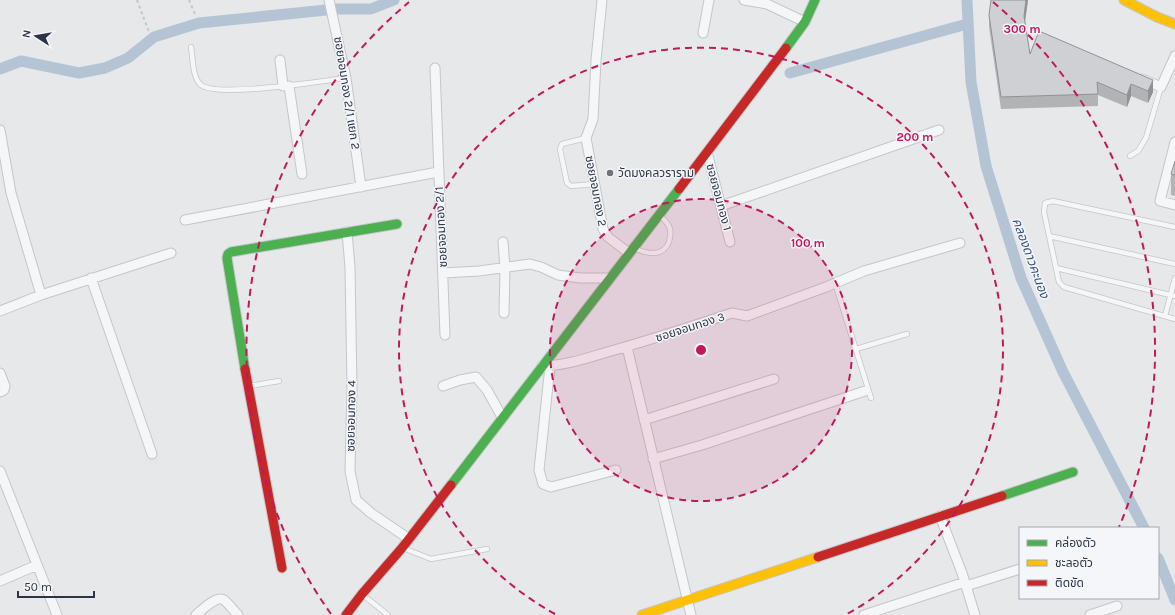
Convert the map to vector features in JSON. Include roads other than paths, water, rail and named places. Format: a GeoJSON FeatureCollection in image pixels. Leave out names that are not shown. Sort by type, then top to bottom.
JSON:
{"type":"FeatureCollection","features":[{"type":"Feature","properties":{"kind":"street","name":"ซอยจอมทอง 2/1 แยก 2"},"geometry":{"type":"LineString","coordinates":[[329,0],[346,78],[361,187]]}},
{"type":"Feature","properties":{"kind":"street"},"geometry":{"type":"LineString","coordinates":[[586,138],[593,119],[596,60],[602,0]]}},
{"type":"Feature","properties":{"kind":"street"},"geometry":{"type":"LineString","coordinates":[[703,33],[709,0]]}},
{"type":"Feature","properties":{"kind":"street"},"geometry":{"type":"LineString","coordinates":[[744,0],[767,4],[805,22]]}},
{"type":"Feature","properties":{"kind":"street"},"geometry":{"type":"LineString","coordinates":[[346,615],[402,548],[502,417],[546,366],[610,278],[774,66],[805,22],[814,0]]}},
{"type":"Feature","properties":{"kind":"street"},"geometry":{"type":"LineString","coordinates":[[1124,0],[1157,17],[1175,24]]}},
{"type":"Feature","properties":{"kind":"street"},"geometry":{"type":"LineString","coordinates":[[1133,75],[1161,87],[1175,56]]}},
{"type":"Feature","properties":{"kind":"street"},"geometry":{"type":"LineString","coordinates":[[280,60],[302,174]]}},
{"type":"Feature","properties":{"kind":"street"},"geometry":{"type":"LineString","coordinates":[[435,68],[438,172]]}},
{"type":"Feature","properties":{"kind":"street"},"geometry":{"type":"LineString","coordinates":[[0,130],[11,192],[41,295]]}},
{"type":"Feature","properties":{"kind":"street"},"geometry":{"type":"LineString","coordinates":[[721,206],[939,130]]}},
{"type":"Feature","properties":{"kind":"street","name":"ซอยจอมทอง 2"},"geometry":{"type":"LineString","coordinates":[[586,138],[603,229],[608,237],[631,251]]}},
{"type":"Feature","properties":{"kind":"street"},"geometry":{"type":"LineString","coordinates":[[1175,142],[1160,201],[1175,205]]}},
{"type":"Feature","properties":{"kind":"street","name":"ซอยจอมทอง 1"},"geometry":{"type":"LineString","coordinates":[[707,152],[730,242]]}},
{"type":"Feature","properties":{"kind":"street","name":"ซอยจอมทอง 2/1"},"geometry":{"type":"LineString","coordinates":[[186,220],[438,172],[443,273],[505,268],[530,264],[541,267],[558,275],[580,278],[610,278]]}},
{"type":"Feature","properties":{"kind":"street"},"geometry":{"type":"LineString","coordinates":[[282,568],[248,386],[227,258],[228,254],[231,252],[397,224]]}},
{"type":"Feature","properties":{"kind":"street","name":"ซอยจอมทอง 4"},"geometry":{"type":"LineString","coordinates":[[347,232],[350,267],[352,389],[350,471],[356,500],[371,513],[409,539]]}},
{"type":"Feature","properties":{"kind":"street"},"geometry":{"type":"LineString","coordinates":[[503,242],[505,268],[504,313]]}},
{"type":"Feature","properties":{"kind":"street","name":"ซอยจอมทอง 3"},"geometry":{"type":"LineString","coordinates":[[546,366],[574,361],[627,347],[732,313],[747,316],[835,284],[864,271],[960,243]]}},
{"type":"Feature","properties":{"kind":"street"},"geometry":{"type":"LineString","coordinates":[[0,310],[171,252]]}},
{"type":"Feature","properties":{"kind":"street"},"geometry":{"type":"LineString","coordinates":[[443,273],[445,335]]}},
{"type":"Feature","properties":{"kind":"street"},"geometry":{"type":"LineString","coordinates":[[91,278],[152,454]]}},
{"type":"Feature","properties":{"kind":"street"},"geometry":{"type":"LineString","coordinates":[[627,347],[691,615]]}},
{"type":"Feature","properties":{"kind":"street"},"geometry":{"type":"LineString","coordinates":[[546,366],[539,470],[544,484],[551,487],[616,470]]}},
{"type":"Feature","properties":{"kind":"street"},"geometry":{"type":"LineString","coordinates":[[0,373],[6,386],[4,390],[0,392]]}},
{"type":"Feature","properties":{"kind":"street"},"geometry":{"type":"LineString","coordinates":[[443,386],[460,380],[476,377],[487,390],[502,417]]}},
{"type":"Feature","properties":{"kind":"street"},"geometry":{"type":"LineString","coordinates":[[644,420],[774,379]]}},
{"type":"Feature","properties":{"kind":"street"},"geometry":{"type":"LineString","coordinates":[[653,459],[702,445],[865,391]]}},
{"type":"Feature","properties":{"kind":"street"},"geometry":{"type":"LineString","coordinates":[[0,471],[57,615]]}},
{"type":"Feature","properties":{"kind":"street"},"geometry":{"type":"LineString","coordinates":[[642,615],[1073,472]]}},
{"type":"Feature","properties":{"kind":"street"},"geometry":{"type":"LineString","coordinates":[[940,516],[966,584],[975,615]]}},
{"type":"Feature","properties":{"kind":"street"},"geometry":{"type":"LineString","coordinates":[[0,581],[37,565]]}},
{"type":"Feature","properties":{"kind":"street"},"geometry":{"type":"LineString","coordinates":[[864,615],[1019,569]]}},
{"type":"Feature","properties":{"kind":"street"},"geometry":{"type":"LineString","coordinates":[[196,615],[216,600],[221,599],[224,600],[238,615]]}},
{"type":"Feature","properties":{"kind":"street"},"geometry":{"type":"LineString","coordinates":[[1090,615],[1117,606]]}},
{"type":"Feature","properties":{"kind":"lane"},"geometry":{"type":"LineString","coordinates":[[191,47],[196,76],[201,85],[218,90],[286,86],[346,78]]}},
{"type":"Feature","properties":{"kind":"lane"},"geometry":{"type":"LineString","coordinates":[[1130,156],[1138,150],[1146,138],[1161,87]]}},
{"type":"Feature","properties":{"kind":"lane"},"geometry":{"type":"LineString","coordinates":[[586,138],[562,144],[560,149],[567,183],[571,186],[594,184]]}},
{"type":"Feature","properties":{"kind":"lane"},"geometry":{"type":"LineString","coordinates":[[1175,227],[1053,201],[1045,203],[1044,212],[1059,282],[1064,288],[1175,319]]}},
{"type":"Feature","properties":{"kind":"lane"},"geometry":{"type":"LineString","coordinates":[[631,251],[655,254],[661,252],[666,247],[670,240],[670,228],[660,214]]}},
{"type":"Feature","properties":{"kind":"lane"},"geometry":{"type":"LineString","coordinates":[[1050,236],[1175,264]]}},
{"type":"Feature","properties":{"kind":"lane"},"geometry":{"type":"LineString","coordinates":[[1056,268],[1173,295]]}},
{"type":"Feature","properties":{"kind":"lane"},"geometry":{"type":"LineString","coordinates":[[1165,316],[1173,295],[1175,278]]}},
{"type":"Feature","properties":{"kind":"lane"},"geometry":{"type":"LineString","coordinates":[[835,284],[871,398]]}},
{"type":"Feature","properties":{"kind":"lane"},"geometry":{"type":"LineString","coordinates":[[856,349],[907,334]]}},
{"type":"Feature","properties":{"kind":"lane"},"geometry":{"type":"LineString","coordinates":[[248,386],[278,381]]}},
{"type":"Feature","properties":{"kind":"lane"},"geometry":{"type":"LineString","coordinates":[[402,548],[431,559],[487,549]]}},
{"type":"Feature","properties":{"kind":"lane"},"geometry":{"type":"LineString","coordinates":[[362,594],[388,615]]}},
{"type":"Feature","properties":{"kind":"waterway"},"geometry":{"type":"LineString","coordinates":[[0,69],[21,61],[79,73],[105,68],[128,58],[154,37],[199,23],[336,9],[371,9],[394,0]]}},
{"type":"Feature","properties":{"kind":"waterway","name":"คลองดาวคะนอง"},"geometry":{"type":"LineString","coordinates":[[967,0],[971,82],[986,166],[1021,278],[1063,372],[1143,527]]}},
{"type":"Feature","properties":{"kind":"waterway"},"geometry":{"type":"LineString","coordinates":[[790,73],[967,24]]}},
{"type":"Feature","properties":{"kind":"waterway","name":"คลองดาวคะนอง"},"geometry":{"type":"LineString","coordinates":[[1159,560],[1175,600]]}},
{"type":"Feature","properties":{"kind":"place","name":"วัดมงคลวราราม"},"geometry":{"type":"Point","coordinates":[610,173]}}]}
